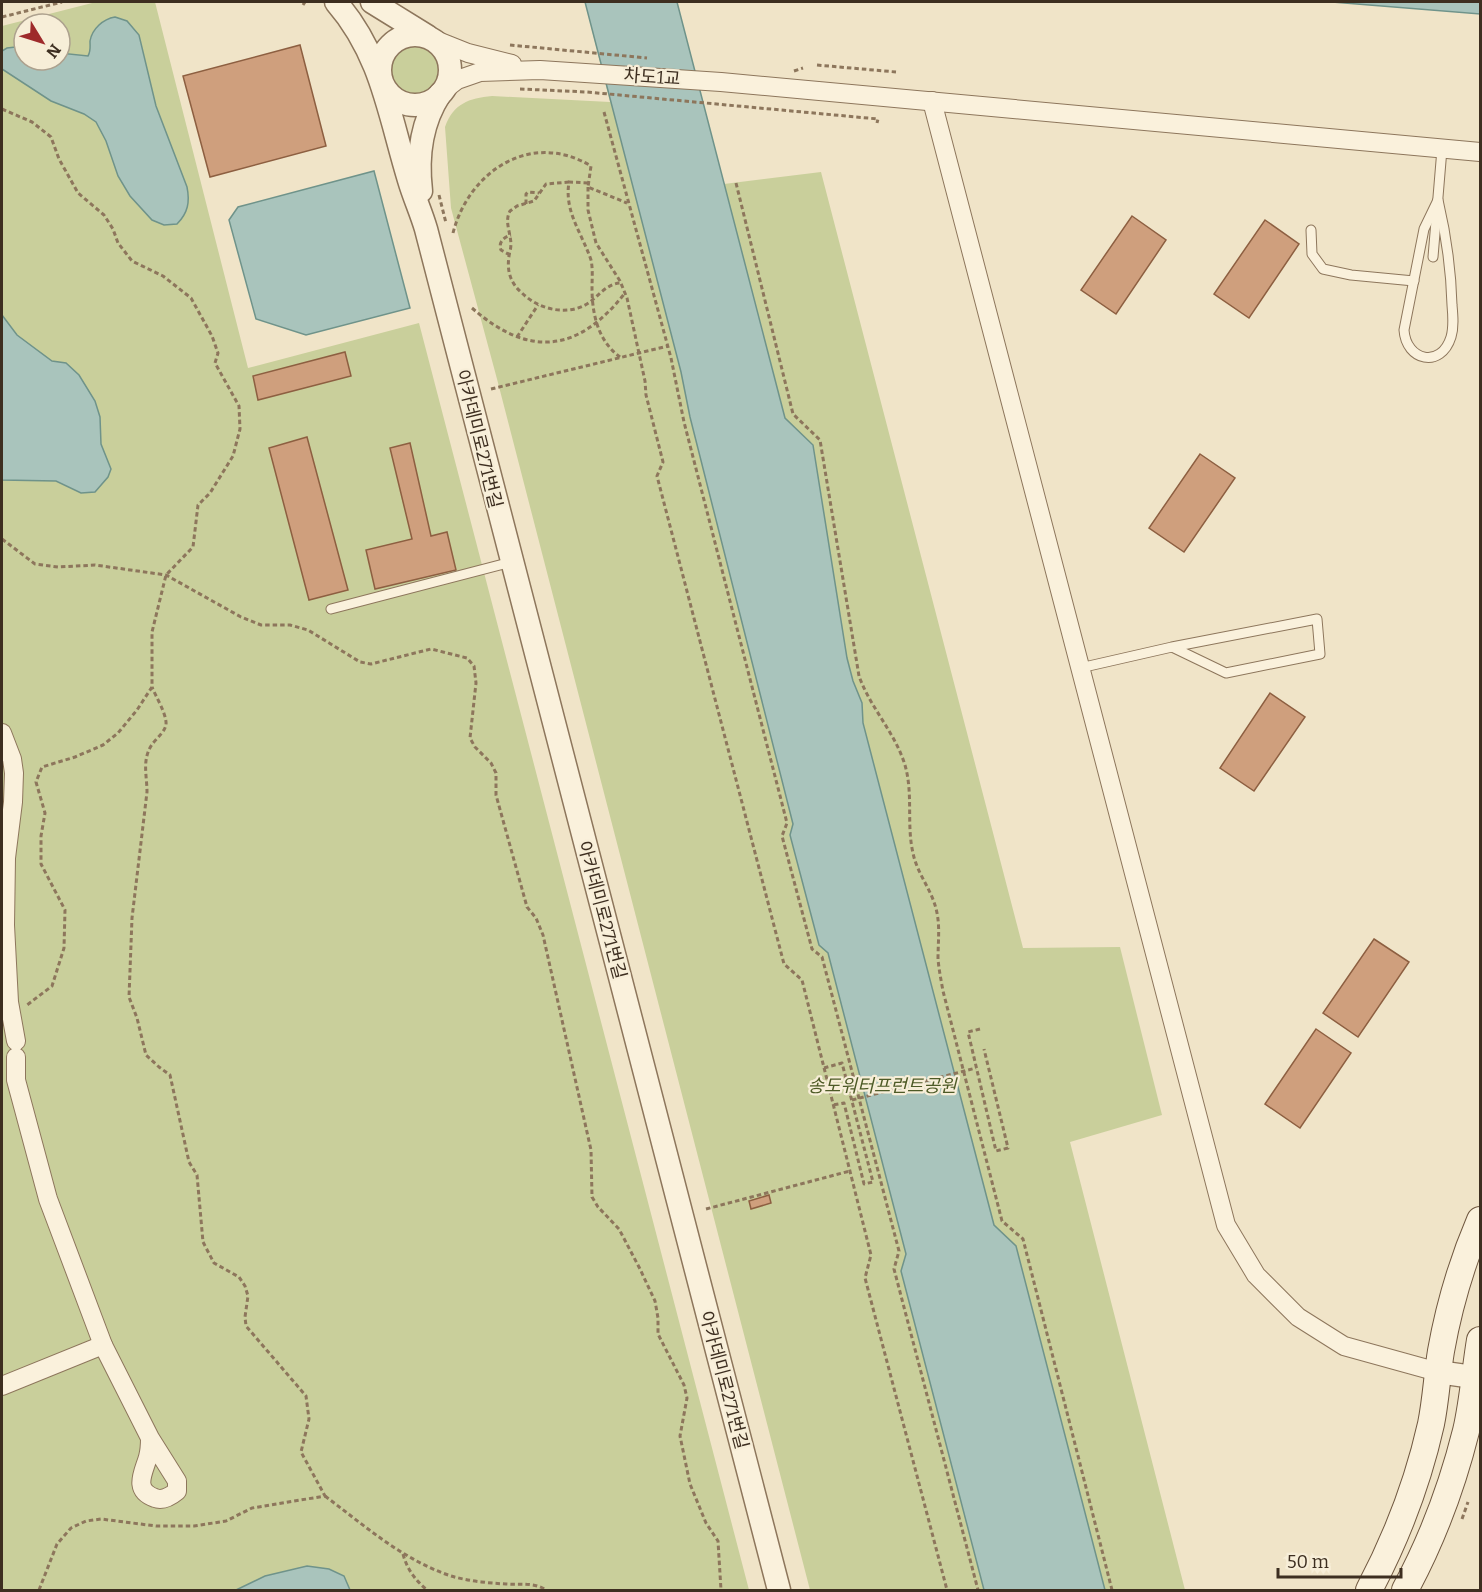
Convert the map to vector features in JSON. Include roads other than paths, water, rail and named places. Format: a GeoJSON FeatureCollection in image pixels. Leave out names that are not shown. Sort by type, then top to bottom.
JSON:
{"type":"FeatureCollection","features":[{"type":"Feature","properties":{"kind":"main road"},"geometry":{"type":"LineString","coordinates":[[1370,1590],[1412,1494],[1431,1421],[1447,1320],[1458,1279],[1480,1220]]}},
{"type":"Feature","properties":{"kind":"main road"},"geometry":{"type":"LineString","coordinates":[[1405,1590],[1428,1545],[1449,1488],[1466,1430],[1477,1378],[1480,1340]]}},
{"type":"Feature","properties":{"kind":"street"},"geometry":{"type":"LineString","coordinates":[[336,2],[356,27],[368,47],[383,85],[393,97],[407,104],[422,104],[457,80],[480,72],[540,70]]}},
{"type":"Feature","properties":{"kind":"street"},"geometry":{"type":"LineString","coordinates":[[372,2],[434,39],[444,49],[450,63],[449,78],[429,111],[423,131],[420,184],[426,229]]}},
{"type":"Feature","properties":{"kind":"street"},"geometry":{"type":"LineString","coordinates":[[426,229],[410,182],[383,85],[380,69],[387,48],[405,36],[420,34],[468,53],[540,70]]}},
{"type":"Feature","properties":{"kind":"street","name":"차도1교"},"geometry":{"type":"LineString","coordinates":[[540,70],[721,82],[1480,152]]}},
{"type":"Feature","properties":{"kind":"street"},"geometry":{"type":"LineString","coordinates":[[932,101],[1226,1225],[1257,1275],[1298,1317],[1344,1346],[1438,1372],[1477,1378]]}},
{"type":"Feature","properties":{"kind":"street","name":"아카데미로271번길"},"geometry":{"type":"LineString","coordinates":[[426,229],[779,1590]]}},
{"type":"Feature","properties":{"kind":"street"},"geometry":{"type":"LineString","coordinates":[[2,733],[12,759],[14,773],[14,795],[6,858],[4,925],[9,1002],[16,1049],[6,1074],[48,1199],[103,1345],[150,1437]]}},
{"type":"Feature","properties":{"kind":"street"},"geometry":{"type":"LineString","coordinates":[[2,1027],[12,1034],[16,1049]]}},
{"type":"Feature","properties":{"kind":"street"},"geometry":{"type":"LineString","coordinates":[[2,1386],[103,1345]]}},
{"type":"Feature","properties":{"kind":"lane"},"geometry":{"type":"LineString","coordinates":[[1433,257],[1442,149]]}},
{"type":"Feature","properties":{"kind":"lane"},"geometry":{"type":"LineString","coordinates":[[1438,200],[1447,246],[1453,328],[1445,348],[1439,355],[1431,358],[1415,353],[1405,340],[1404,330],[1424,229],[1438,200]]}},
{"type":"Feature","properties":{"kind":"lane"},"geometry":{"type":"LineString","coordinates":[[1311,230],[1312,254],[1323,269],[1352,275],[1414,281]]}},
{"type":"Feature","properties":{"kind":"lane"},"geometry":{"type":"LineString","coordinates":[[331,609],[511,562]]}},
{"type":"Feature","properties":{"kind":"lane"},"geometry":{"type":"LineString","coordinates":[[1080,668],[1172,647],[1317,619],[1320,654],[1226,673],[1172,647]]}},
{"type":"Feature","properties":{"kind":"water"},"geometry":{"type":"Polygon","coordinates":[[[585,2],[677,2],[785,418],[813,445],[847,658],[862,703],[863,723],[994,1225],[1016,1246],[1105,1590],[984,1590],[901,1271],[906,1254],[828,953],[819,945],[790,835],[793,824],[690,417],[681,372],[585,2]]]}},
{"type":"Feature","properties":{"kind":"water"},"geometry":{"type":"Polygon","coordinates":[[[1332,2],[1480,2],[1480,14],[1332,2]]]}},
{"type":"Feature","properties":{"kind":"water"},"geometry":{"type":"Polygon","coordinates":[[[115,17],[127,21],[139,35],[156,106],[187,187],[187,207],[184,216],[177,224],[164,225],[152,220],[130,196],[118,176],[106,141],[96,122],[84,114],[51,101],[2,69],[2,51],[12,47],[12,72],[72,72],[72,54],[88,56],[91,37],[99,25],[115,17]]]}},
{"type":"Feature","properties":{"kind":"water"},"geometry":{"type":"Polygon","coordinates":[[[374,171],[410,308],[306,335],[256,319],[229,220],[238,207],[374,171]]]}},
{"type":"Feature","properties":{"kind":"water"},"geometry":{"type":"Polygon","coordinates":[[[2,315],[17,335],[52,361],[66,363],[79,375],[95,401],[100,417],[101,444],[111,469],[108,477],[95,492],[81,493],[56,481],[2,480],[2,315]]]}},
{"type":"Feature","properties":{"kind":"water"},"geometry":{"type":"Polygon","coordinates":[[[307,1566],[329,1569],[344,1576],[350,1590],[236,1590],[265,1576],[307,1566]]]}},
{"type":"Feature","properties":{"kind":"park label","name":"송도워터프런트공원"},"geometry":{"type":"Point","coordinates":[882,1086]}}]}
